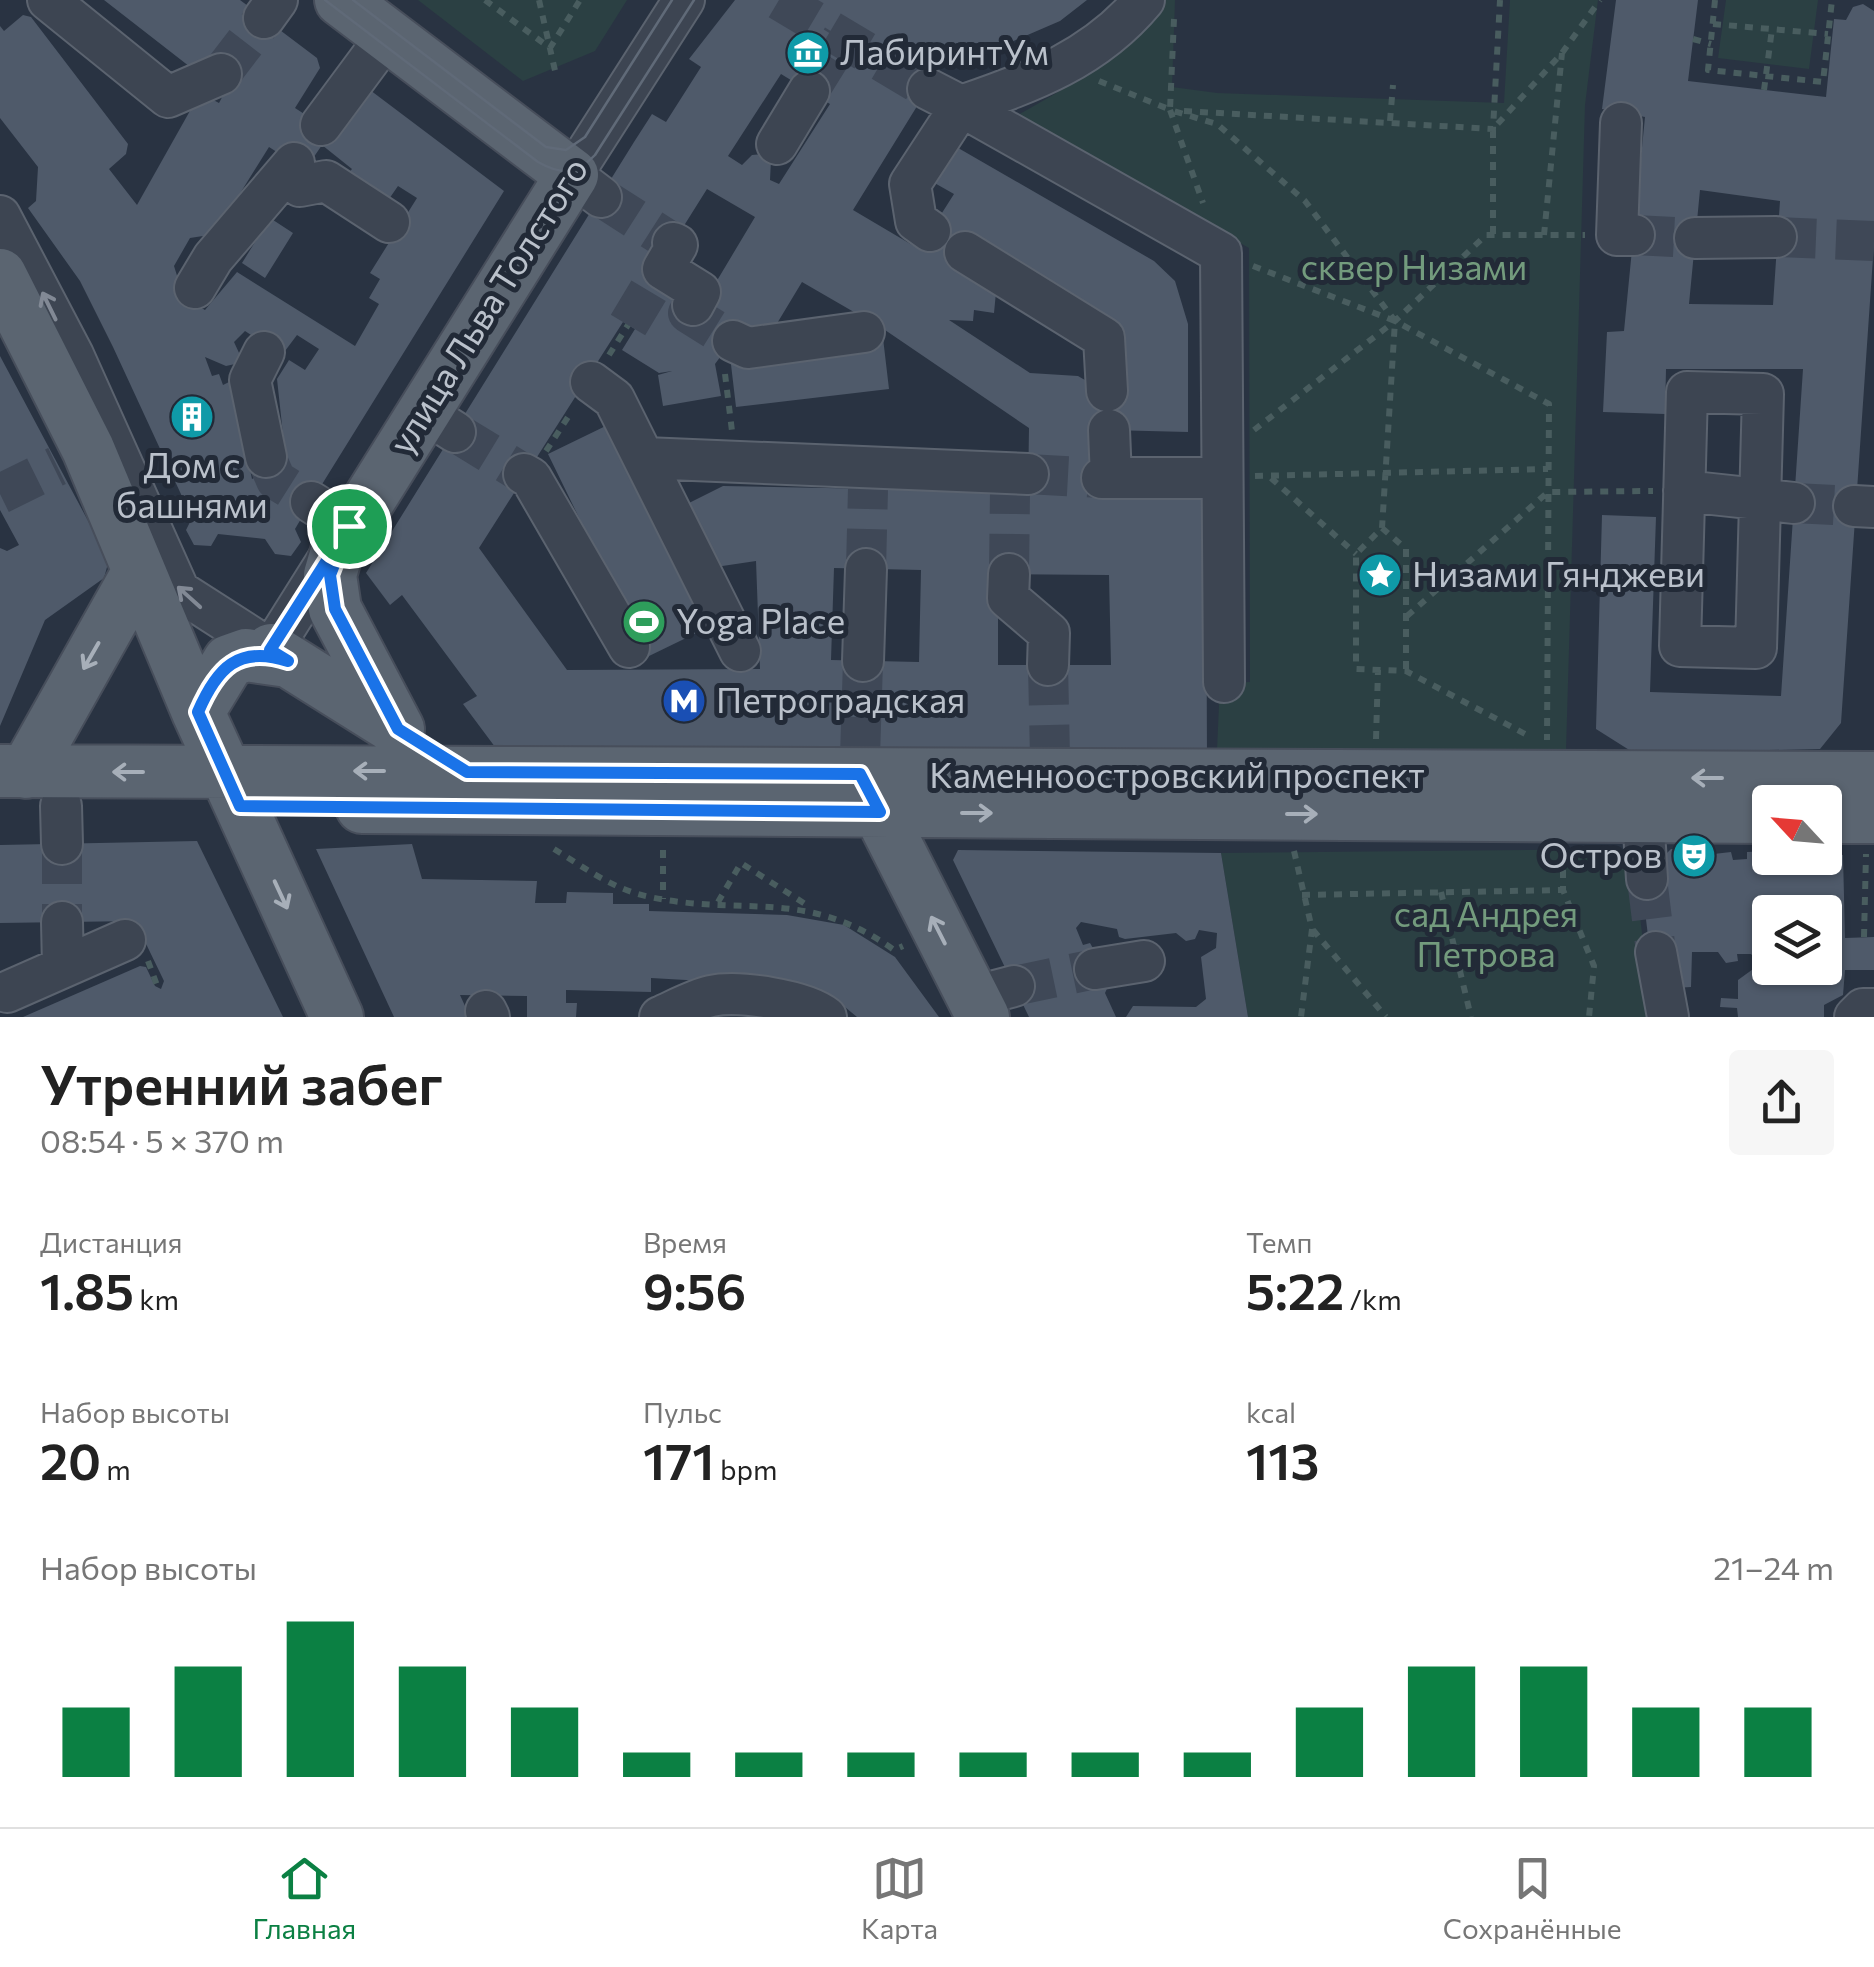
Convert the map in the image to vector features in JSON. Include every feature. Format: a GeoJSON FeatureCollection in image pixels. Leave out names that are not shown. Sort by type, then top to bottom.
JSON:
{"type":"FeatureCollection","features":[{"type":"Feature","properties":{"kind":"main road"},"geometry":{"type":"LineString","coordinates":[[340,0],[587,186]]}},
{"type":"Feature","properties":{"kind":"main road","name":"улица Льва Толстого"},"geometry":{"type":"LineString","coordinates":[[398,729],[335,609],[330,590],[337,551],[330,514],[439,421],[587,186]]}},
{"type":"Feature","properties":{"kind":"main road"},"geometry":{"type":"LineString","coordinates":[[0,275],[73,457],[140,571],[329,1014]]}},
{"type":"Feature","properties":{"kind":"main road"},"geometry":{"type":"LineString","coordinates":[[30,800],[140,571]]}},
{"type":"Feature","properties":{"kind":"main road"},"geometry":{"type":"LineString","coordinates":[[198,712],[208,688],[229,661],[279,655],[467,772]]}},
{"type":"Feature","properties":{"kind":"main road","name":"Каменноостровский проспект"},"geometry":{"type":"LineString","coordinates":[[233,789],[867,781],[1050,767],[1874,778]]}},
{"type":"Feature","properties":{"kind":"main road","name":"Каменноостровский проспект"},"geometry":{"type":"LineString","coordinates":[[30,800],[467,772],[867,781],[1643,816],[1752,816]]}},
{"type":"Feature","properties":{"kind":"main road"},"geometry":{"type":"LineString","coordinates":[[867,781],[990,1000]]}},
{"type":"Feature","properties":{"kind":"street"},"geometry":{"type":"LineString","coordinates":[[48,0],[168,97],[221,74]]}},
{"type":"Feature","properties":{"kind":"street","name":"улица Льва Толстого"},"geometry":{"type":"LineString","coordinates":[[587,186],[684,0]]}},
{"type":"Feature","properties":{"kind":"street"},"geometry":{"type":"LineString","coordinates":[[945,98],[1085,56],[1123,25],[1144,0]]}},
{"type":"Feature","properties":{"kind":"street"},"geometry":{"type":"LineString","coordinates":[[321,125],[387,36]]}},
{"type":"Feature","properties":{"kind":"street"},"geometry":{"type":"LineString","coordinates":[[777,144],[809,91]]}},
{"type":"Feature","properties":{"kind":"street"},"geometry":{"type":"LineString","coordinates":[[930,231],[916,221],[910,184],[945,98]]}},
{"type":"Feature","properties":{"kind":"street"},"geometry":{"type":"LineString","coordinates":[[945,98],[1221,253],[1224,682]]}},
{"type":"Feature","properties":{"kind":"street"},"geometry":{"type":"LineString","coordinates":[[1618,235],[1621,123]]}},
{"type":"Feature","properties":{"kind":"street"},"geometry":{"type":"LineString","coordinates":[[194,288],[213,258],[290,169],[300,186],[326,181],[389,222]]}},
{"type":"Feature","properties":{"kind":"street"},"geometry":{"type":"LineString","coordinates":[[0,216],[73,355],[179,590],[279,655],[330,514]]}},
{"type":"Feature","properties":{"kind":"street"},"geometry":{"type":"LineString","coordinates":[[1695,238],[1776,237]]}},
{"type":"Feature","properties":{"kind":"street"},"geometry":{"type":"LineString","coordinates":[[673,243],[677,245],[662,269],[700,292],[693,304]]}},
{"type":"Feature","properties":{"kind":"street"},"geometry":{"type":"LineString","coordinates":[[965,252],[1104,338],[1106,478],[1222,478]]}},
{"type":"Feature","properties":{"kind":"street"},"geometry":{"type":"LineString","coordinates":[[735,342],[748,348],[864,332]]}},
{"type":"Feature","properties":{"kind":"street"},"geometry":{"type":"LineString","coordinates":[[264,352],[250,380],[266,456]]}},
{"type":"Feature","properties":{"kind":"street"},"geometry":{"type":"LineString","coordinates":[[592,382],[614,399],[740,650]]}},
{"type":"Feature","properties":{"kind":"street"},"geometry":{"type":"LineString","coordinates":[[1687,392],[1763,394],[1777,501],[1756,648],[1680,646],[1687,392]]}},
{"type":"Feature","properties":{"kind":"street"},"geometry":{"type":"LineString","coordinates":[[645,458],[736,462],[869,479],[1016,479]]}},
{"type":"Feature","properties":{"kind":"street"},"geometry":{"type":"LineString","coordinates":[[527,476],[629,648]]}},
{"type":"Feature","properties":{"kind":"street"},"geometry":{"type":"LineString","coordinates":[[1684,492],[1777,501]]}},
{"type":"Feature","properties":{"kind":"street"},"geometry":{"type":"LineString","coordinates":[[863,661],[866,569]]}},
{"type":"Feature","properties":{"kind":"street"},"geometry":{"type":"LineString","coordinates":[[1009,574],[1008,598],[1048,633],[1048,665]]}},
{"type":"Feature","properties":{"kind":"street"},"geometry":{"type":"LineString","coordinates":[[1643,816],[1647,879]]}},
{"type":"Feature","properties":{"kind":"street"},"geometry":{"type":"LineString","coordinates":[[62,922],[64,967]]}},
{"type":"Feature","properties":{"kind":"street"},"geometry":{"type":"LineString","coordinates":[[6,992],[125,940]]}},
{"type":"Feature","properties":{"kind":"street"},"geometry":{"type":"LineString","coordinates":[[1656,952],[1668,1017]]}},
{"type":"Feature","properties":{"kind":"street"},"geometry":{"type":"LineString","coordinates":[[1094,969],[1144,961]]}},
{"type":"Feature","properties":{"kind":"street"},"geometry":{"type":"LineString","coordinates":[[660,1017],[713,995],[767,998],[816,1009],[826,1017]]}},
{"type":"Feature","properties":{"kind":"street"},"geometry":{"type":"LineString","coordinates":[[1856,1017],[1864,1009],[1874,1009]]}},
{"type":"Feature","properties":{"kind":"path"},"geometry":{"type":"LineString","coordinates":[[484,0],[550,48]]}},
{"type":"Feature","properties":{"kind":"path"},"geometry":{"type":"LineString","coordinates":[[539,0],[556,76]]}},
{"type":"Feature","properties":{"kind":"path"},"geometry":{"type":"LineString","coordinates":[[550,48],[580,0]]}},
{"type":"Feature","properties":{"kind":"path"},"geometry":{"type":"LineString","coordinates":[[1062,66],[1170,110],[1216,124],[1306,200],[1396,321],[1382,528],[1356,554],[1356,669],[1406,671],[1547,746],[1549,404],[1396,321],[1221,253],[1170,110],[1175,0]]}},
{"type":"Feature","properties":{"kind":"path"},"geometry":{"type":"LineString","coordinates":[[1493,234],[1493,129],[1500,0]]}},
{"type":"Feature","properties":{"kind":"path"},"geometry":{"type":"LineString","coordinates":[[1493,129],[1562,53],[1600,0]]}},
{"type":"Feature","properties":{"kind":"path"},"geometry":{"type":"LineString","coordinates":[[1715,0],[1708,70],[1823,82],[1832,0]]}},
{"type":"Feature","properties":{"kind":"path"},"geometry":{"type":"LineString","coordinates":[[1712,24],[1828,34]]}},
{"type":"Feature","properties":{"kind":"path"},"geometry":{"type":"LineString","coordinates":[[1764,90],[1772,30]]}},
{"type":"Feature","properties":{"kind":"path"},"geometry":{"type":"LineString","coordinates":[[1693,40],[1710,44]]}},
{"type":"Feature","properties":{"kind":"path"},"geometry":{"type":"LineString","coordinates":[[1544,235],[1562,53]]}},
{"type":"Feature","properties":{"kind":"path"},"geometry":{"type":"LineString","coordinates":[[1390,121],[1393,85]]}},
{"type":"Feature","properties":{"kind":"path"},"geometry":{"type":"LineString","coordinates":[[1170,110],[1493,129]]}},
{"type":"Feature","properties":{"kind":"path"},"geometry":{"type":"LineString","coordinates":[[1256,428],[1396,321],[1486,234],[1618,235]]}},
{"type":"Feature","properties":{"kind":"path"},"geometry":{"type":"LineString","coordinates":[[735,342],[723,364],[736,462]]}},
{"type":"Feature","properties":{"kind":"path"},"geometry":{"type":"LineString","coordinates":[[527,476],[592,382]]}},
{"type":"Feature","properties":{"kind":"path"},"geometry":{"type":"LineString","coordinates":[[1222,478],[1548,469]]}},
{"type":"Feature","properties":{"kind":"path"},"geometry":{"type":"LineString","coordinates":[[1270,477],[1356,554]]}},
{"type":"Feature","properties":{"kind":"path"},"geometry":{"type":"LineString","coordinates":[[1406,616],[1548,492],[1684,492]]}},
{"type":"Feature","properties":{"kind":"path"},"geometry":{"type":"LineString","coordinates":[[1382,528],[1406,548],[1406,671]]}},
{"type":"Feature","properties":{"kind":"path"},"geometry":{"type":"LineString","coordinates":[[1376,748],[1378,670]]}},
{"type":"Feature","properties":{"kind":"path"},"geometry":{"type":"LineString","coordinates":[[1855,824],[1869,899],[1864,937]]}},
{"type":"Feature","properties":{"kind":"path"},"geometry":{"type":"LineString","coordinates":[[662,841],[664,899]]}},
{"type":"Feature","properties":{"kind":"path"},"geometry":{"type":"LineString","coordinates":[[1563,843],[1564,890],[1594,966],[1589,1017]]}},
{"type":"Feature","properties":{"kind":"path"},"geometry":{"type":"LineString","coordinates":[[1293,844],[1312,930],[1301,1017]]}},
{"type":"Feature","properties":{"kind":"path"},"geometry":{"type":"LineString","coordinates":[[549,846],[615,887],[664,899],[815,910]]}},
{"type":"Feature","properties":{"kind":"path"},"geometry":{"type":"LineString","coordinates":[[718,902],[741,863],[815,910],[856,926],[894,950],[904,946]]}},
{"type":"Feature","properties":{"kind":"path"},"geometry":{"type":"LineString","coordinates":[[1302,895],[1564,890]]}},
{"type":"Feature","properties":{"kind":"path"},"geometry":{"type":"LineString","coordinates":[[1441,892],[1472,1017]]}},
{"type":"Feature","properties":{"kind":"path"},"geometry":{"type":"LineString","coordinates":[[1312,930],[1386,1017]]}},
{"type":"Feature","properties":{"kind":"green space"},"geometry":{"type":"Polygon","coordinates":[[[418,0],[627,0],[595,51],[523,81],[418,0]]]}},
{"type":"Feature","properties":{"kind":"green space","name":"сквер Низами"},"geometry":{"type":"Polygon","coordinates":[[[1163,0],[1175,0],[1172,87],[1217,93],[1504,103],[1510,0],[1598,0],[1585,105],[1566,750],[1217,750],[1220,683],[1250,682],[1249,248],[1016,116],[1096,66],[1130,37],[1163,0]]]}},
{"type":"Feature","properties":{"kind":"green space"},"geometry":{"type":"Polygon","coordinates":[[[1726,0],[1818,0],[1809,69],[1718,58],[1726,0]]]}},
{"type":"Feature","properties":{"kind":"green space","name":"сад Андрея Петрова"},"geometry":{"type":"Polygon","coordinates":[[[1632,849],[1652,1017],[1248,1017],[1221,853],[1632,849]]]}},
{"type":"Feature","properties":{"kind":"building"},"geometry":{"type":"Polygon","coordinates":[[[104,0],[240,0],[317,58],[320,68],[295,108],[332,132],[366,87],[504,191],[295,529],[301,542],[291,556],[275,554],[265,539],[218,534],[211,546],[194,545],[186,530],[192,518],[113,347],[80,281],[28,208],[36,201],[38,167],[0,118],[0,26],[4,31],[23,15],[31,17],[128,144],[126,154],[109,169],[137,205],[200,93],[219,103],[230,82],[194,70],[104,0]],[[322,145],[305,170],[269,147],[211,240],[203,236],[190,238],[174,266],[184,298],[205,310],[237,272],[355,346],[379,304],[369,298],[380,279],[370,273],[417,198],[398,186],[389,199],[367,182],[362,189],[346,176],[352,169],[322,145]],[[245,331],[234,342],[240,355],[235,364],[226,366],[205,357],[212,376],[219,374],[223,385],[231,381],[252,479],[286,462],[277,379],[289,360],[305,370],[319,349],[297,335],[282,355],[245,331]]]}},
{"type":"Feature","properties":{"kind":"building"},"geometry":{"type":"Polygon","coordinates":[[[735,0],[1087,0],[1060,21],[1009,43],[956,43],[853,210],[919,249],[954,194],[931,181],[953,145],[1154,261],[1175,281],[1188,324],[1188,432],[1109,430],[1102,478],[1206,491],[1207,761],[501,755],[463,704],[477,696],[402,595],[390,605],[366,573],[652,114],[666,122],[701,67],[689,59],[735,0]],[[781,74],[728,156],[742,165],[752,155],[763,154],[771,160],[770,180],[779,184],[830,104],[781,74]],[[707,189],[648,283],[700,309],[755,217],[707,189]],[[802,282],[767,340],[738,333],[715,364],[721,396],[663,406],[658,375],[672,371],[659,373],[622,350],[635,329],[623,322],[479,548],[567,670],[760,669],[756,561],[709,568],[679,508],[723,486],[1028,492],[1029,428],[885,330],[802,282]],[[997,282],[994,313],[974,310],[973,321],[949,320],[1030,373],[1078,376],[1090,383],[1116,330],[997,282]],[[834,568],[831,660],[919,662],[921,570],[834,568]],[[998,574],[998,665],[1111,665],[1109,575],[998,574]]]}},
{"type":"Feature","properties":{"kind":"building"},"geometry":{"type":"Polygon","coordinates":[[[1616,0],[1698,0],[1688,81],[1826,97],[1834,19],[1846,20],[1853,7],[1863,4],[1874,11],[1874,243],[1841,723],[1820,749],[1634,753],[1596,729],[1602,515],[1656,517],[1650,692],[1781,696],[1803,369],[1666,369],[1665,414],[1603,412],[1607,332],[1624,331],[1645,117],[1602,109],[1616,0]],[[1700,190],[1689,304],[1773,305],[1780,201],[1700,190]]]}},
{"type":"Feature","properties":{"kind":"building"},"geometry":{"type":"Polygon","coordinates":[[[270,218],[293,233],[265,278],[242,263],[270,218]]]}},
{"type":"Feature","properties":{"kind":"building"},"geometry":{"type":"Polygon","coordinates":[[[883,338],[889,389],[736,407],[730,356],[883,338]]]}},
{"type":"Feature","properties":{"kind":"building"},"geometry":{"type":"Polygon","coordinates":[[[0,356],[109,560],[104,578],[45,620],[0,726],[0,548],[7,551],[19,545],[0,510],[0,356]]]}},
{"type":"Feature","properties":{"kind":"building"},"geometry":{"type":"Polygon","coordinates":[[[618,420],[717,623],[647,657],[548,454],[618,420]]]}},
{"type":"Feature","properties":{"kind":"building"},"geometry":{"type":"Polygon","coordinates":[[[197,841],[283,1017],[23,1017],[140,966],[146,967],[155,986],[161,989],[164,981],[135,921],[0,923],[0,845],[197,841]]]}},
{"type":"Feature","properties":{"kind":"building"},"geometry":{"type":"Polygon","coordinates":[[[412,844],[422,879],[537,881],[535,903],[566,903],[567,892],[613,893],[613,904],[649,904],[649,911],[787,915],[844,925],[895,957],[939,1017],[857,1017],[834,998],[807,987],[651,978],[651,992],[566,990],[566,1003],[577,1003],[576,1017],[527,1017],[527,996],[460,995],[470,1017],[394,1017],[316,849],[412,844]]]}},
{"type":"Feature","properties":{"kind":"building"},"geometry":{"type":"Polygon","coordinates":[[[1671,849],[1689,850],[1695,861],[1705,860],[1705,855],[1731,852],[1733,860],[1747,859],[1747,852],[1752,852],[1752,875],[1842,875],[1842,855],[1845,938],[1874,937],[1874,970],[1845,970],[1843,995],[1824,1005],[1824,1017],[1738,1017],[1737,1008],[1720,1007],[1721,998],[1738,999],[1738,980],[1752,970],[1752,985],[1842,985],[1842,895],[1752,895],[1752,955],[1737,954],[1738,961],[1726,963],[1718,952],[1692,952],[1691,987],[1675,988],[1650,952],[1641,879],[1671,849]]]}},
{"type":"Feature","properties":{"kind":"building"},"geometry":{"type":"Polygon","coordinates":[[[958,850],[1221,853],[1248,1017],[1126,1017],[1133,1006],[1196,1007],[1206,999],[1201,957],[1216,948],[1217,933],[1199,930],[1195,939],[1186,941],[1176,933],[1125,939],[1119,937],[1117,929],[1081,922],[1076,928],[1083,945],[1090,943],[1111,980],[1105,993],[1116,1017],[1029,1017],[953,860],[958,850]]]}},
{"type":"Feature","properties":{"kind":"tunnel"},"geometry":{"type":"LineString","coordinates":[[779,0],[928,89]]}},
{"type":"Feature","properties":{"kind":"tunnel"},"geometry":{"type":"LineString","coordinates":[[221,74],[264,18]]}},
{"type":"Feature","properties":{"kind":"tunnel"},"geometry":{"type":"LineString","coordinates":[[809,91],[842,38]]}},
{"type":"Feature","properties":{"kind":"tunnel"},"geometry":{"type":"LineString","coordinates":[[601,197],[673,243]]}},
{"type":"Feature","properties":{"kind":"tunnel"},"geometry":{"type":"LineString","coordinates":[[1634,235],[1695,238]]}},
{"type":"Feature","properties":{"kind":"tunnel"},"geometry":{"type":"LineString","coordinates":[[1776,237],[1874,241]]}},
{"type":"Feature","properties":{"kind":"tunnel"},"geometry":{"type":"LineString","coordinates":[[628,325],[652,285]]}},
{"type":"Feature","properties":{"kind":"tunnel"},"geometry":{"type":"LineString","coordinates":[[693,305],[688,313],[733,341]]}},
{"type":"Feature","properties":{"kind":"tunnel"},"geometry":{"type":"LineString","coordinates":[[455,432],[524,474]]}},
{"type":"Feature","properties":{"kind":"tunnel"},"geometry":{"type":"LineString","coordinates":[[266,457],[276,480],[311,502]]}},
{"type":"Feature","properties":{"kind":"tunnel"},"geometry":{"type":"LineString","coordinates":[[0,494],[57,466]]}},
{"type":"Feature","properties":{"kind":"tunnel"},"geometry":{"type":"LineString","coordinates":[[1028,474],[1102,478]]}},
{"type":"Feature","properties":{"kind":"tunnel"},"geometry":{"type":"LineString","coordinates":[[866,569],[868,489]]}},
{"type":"Feature","properties":{"kind":"tunnel"},"geometry":{"type":"LineString","coordinates":[[1009,574],[1010,492]]}},
{"type":"Feature","properties":{"kind":"tunnel"},"geometry":{"type":"LineString","coordinates":[[1794,503],[1854,506]]}},
{"type":"Feature","properties":{"kind":"tunnel"},"geometry":{"type":"LineString","coordinates":[[860,757],[863,661]]}},
{"type":"Feature","properties":{"kind":"tunnel"},"geometry":{"type":"LineString","coordinates":[[1048,665],[1050,758]]}},
{"type":"Feature","properties":{"kind":"tunnel"},"geometry":{"type":"LineString","coordinates":[[62,844],[62,922]]}},
{"type":"Feature","properties":{"kind":"tunnel"},"geometry":{"type":"LineString","coordinates":[[1647,879],[1656,952]]}},
{"type":"Feature","properties":{"kind":"tunnel"},"geometry":{"type":"LineString","coordinates":[[1014,986],[1095,969]]}},
{"type":"Feature","properties":{"kind":"tram line"},"geometry":{"type":"LineString","coordinates":[[325,0],[538,162],[568,171],[595,155],[694,0]]}},
{"type":"Feature","properties":{"kind":"tram line"},"geometry":{"type":"LineString","coordinates":[[353,0],[546,147],[566,150],[585,137],[672,0]]}},
{"type":"Feature","properties":{"kind":"place","name":"ЛабиринтУм"},"geometry":{"type":"Point","coordinates":[808,53]}},
{"type":"Feature","properties":{"kind":"place","name":"Дом с башнями"},"geometry":{"type":"Point","coordinates":[192,417]}},
{"type":"Feature","properties":{"kind":"place","name":"Низами Гянджеви"},"geometry":{"type":"Point","coordinates":[1380,575]}},
{"type":"Feature","properties":{"kind":"place","name":"Yoga Place"},"geometry":{"type":"Point","coordinates":[644,622]}},
{"type":"Feature","properties":{"kind":"place","name":"Петроградская"},"geometry":{"type":"Point","coordinates":[684,701]}},
{"type":"Feature","properties":{"kind":"place","name":"Остров"},"geometry":{"type":"Point","coordinates":[1694,856]}},
{"type":"Feature","properties":{"kind":"route"},"geometry":{"type":"LineString","coordinates":[[349,526],[330,575],[335,609],[398,729],[467,772],[860,774],[880,812],[240,806],[198,712],[208,688],[229,661],[246,655],[271,655],[288,661],[270,650],[349,526]]}}]}
